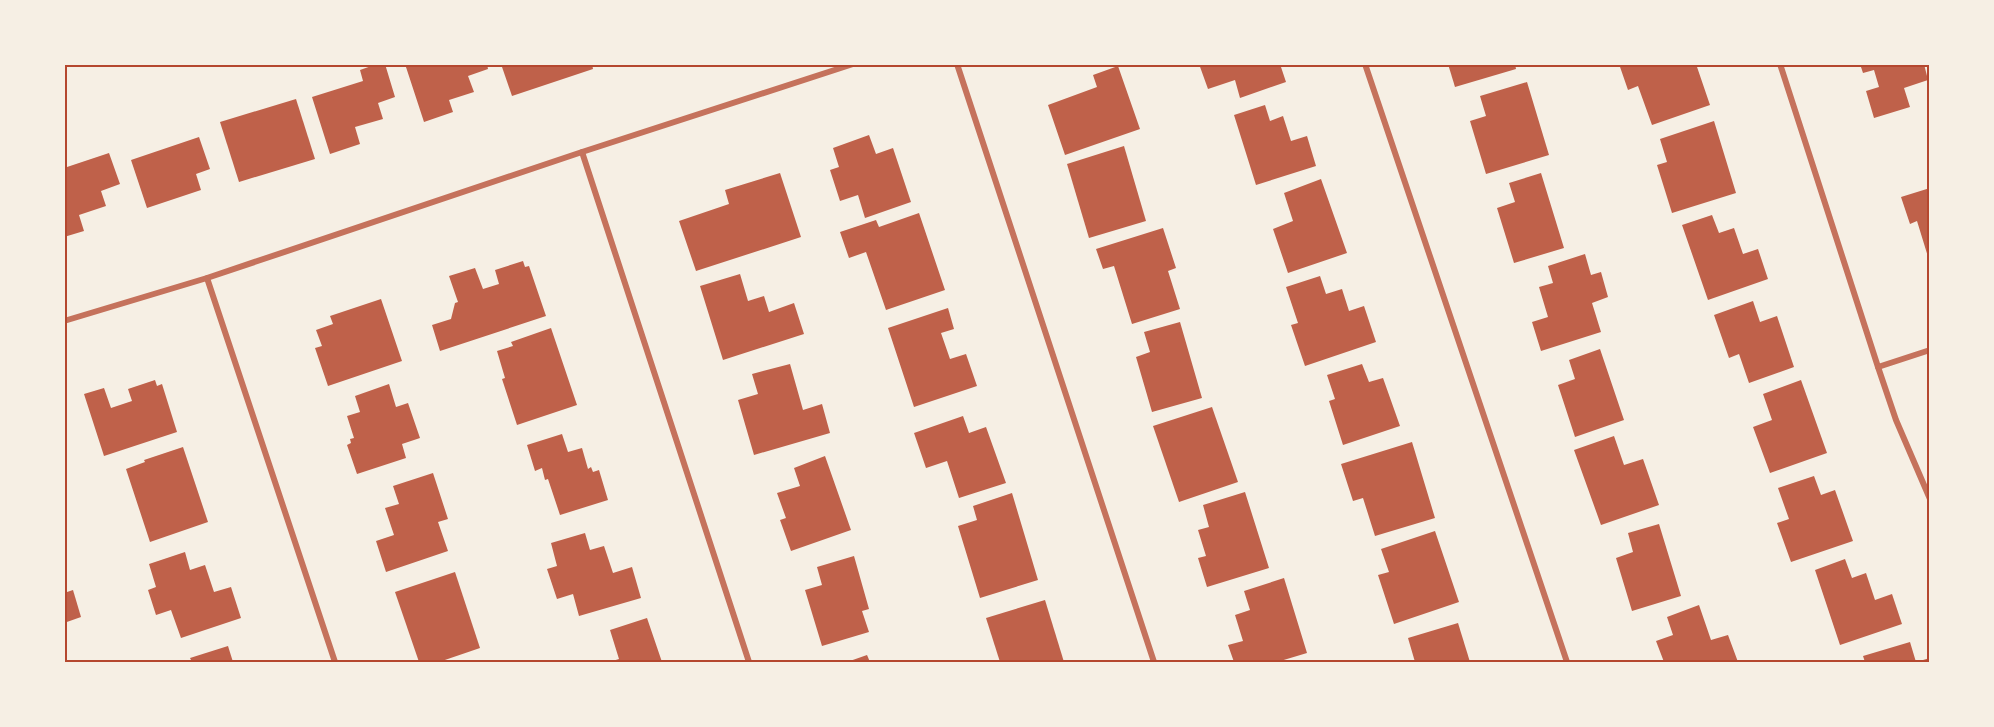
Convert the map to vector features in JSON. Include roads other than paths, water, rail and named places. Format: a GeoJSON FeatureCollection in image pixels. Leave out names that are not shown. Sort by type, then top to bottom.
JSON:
{"type":"FeatureCollection","features":[{"type":"Feature","properties":{"kind":"street"},"geometry":{"type":"LineString","coordinates":[[64,321],[207,278],[853,64]]}},
{"type":"Feature","properties":{"kind":"street"},"geometry":{"type":"LineString","coordinates":[[957,64],[1154,663]]}},
{"type":"Feature","properties":{"kind":"street"},"geometry":{"type":"LineString","coordinates":[[1365,64],[1567,663]]}},
{"type":"Feature","properties":{"kind":"street"},"geometry":{"type":"LineString","coordinates":[[1780,64],[1896,420],[1929,499]]}},
{"type":"Feature","properties":{"kind":"street"},"geometry":{"type":"LineString","coordinates":[[582,152],[749,663]]}},
{"type":"Feature","properties":{"kind":"street"},"geometry":{"type":"LineString","coordinates":[[207,278],[335,663]]}},
{"type":"Feature","properties":{"kind":"street"},"geometry":{"type":"LineString","coordinates":[[1878,367],[1929,350]]}}]}
